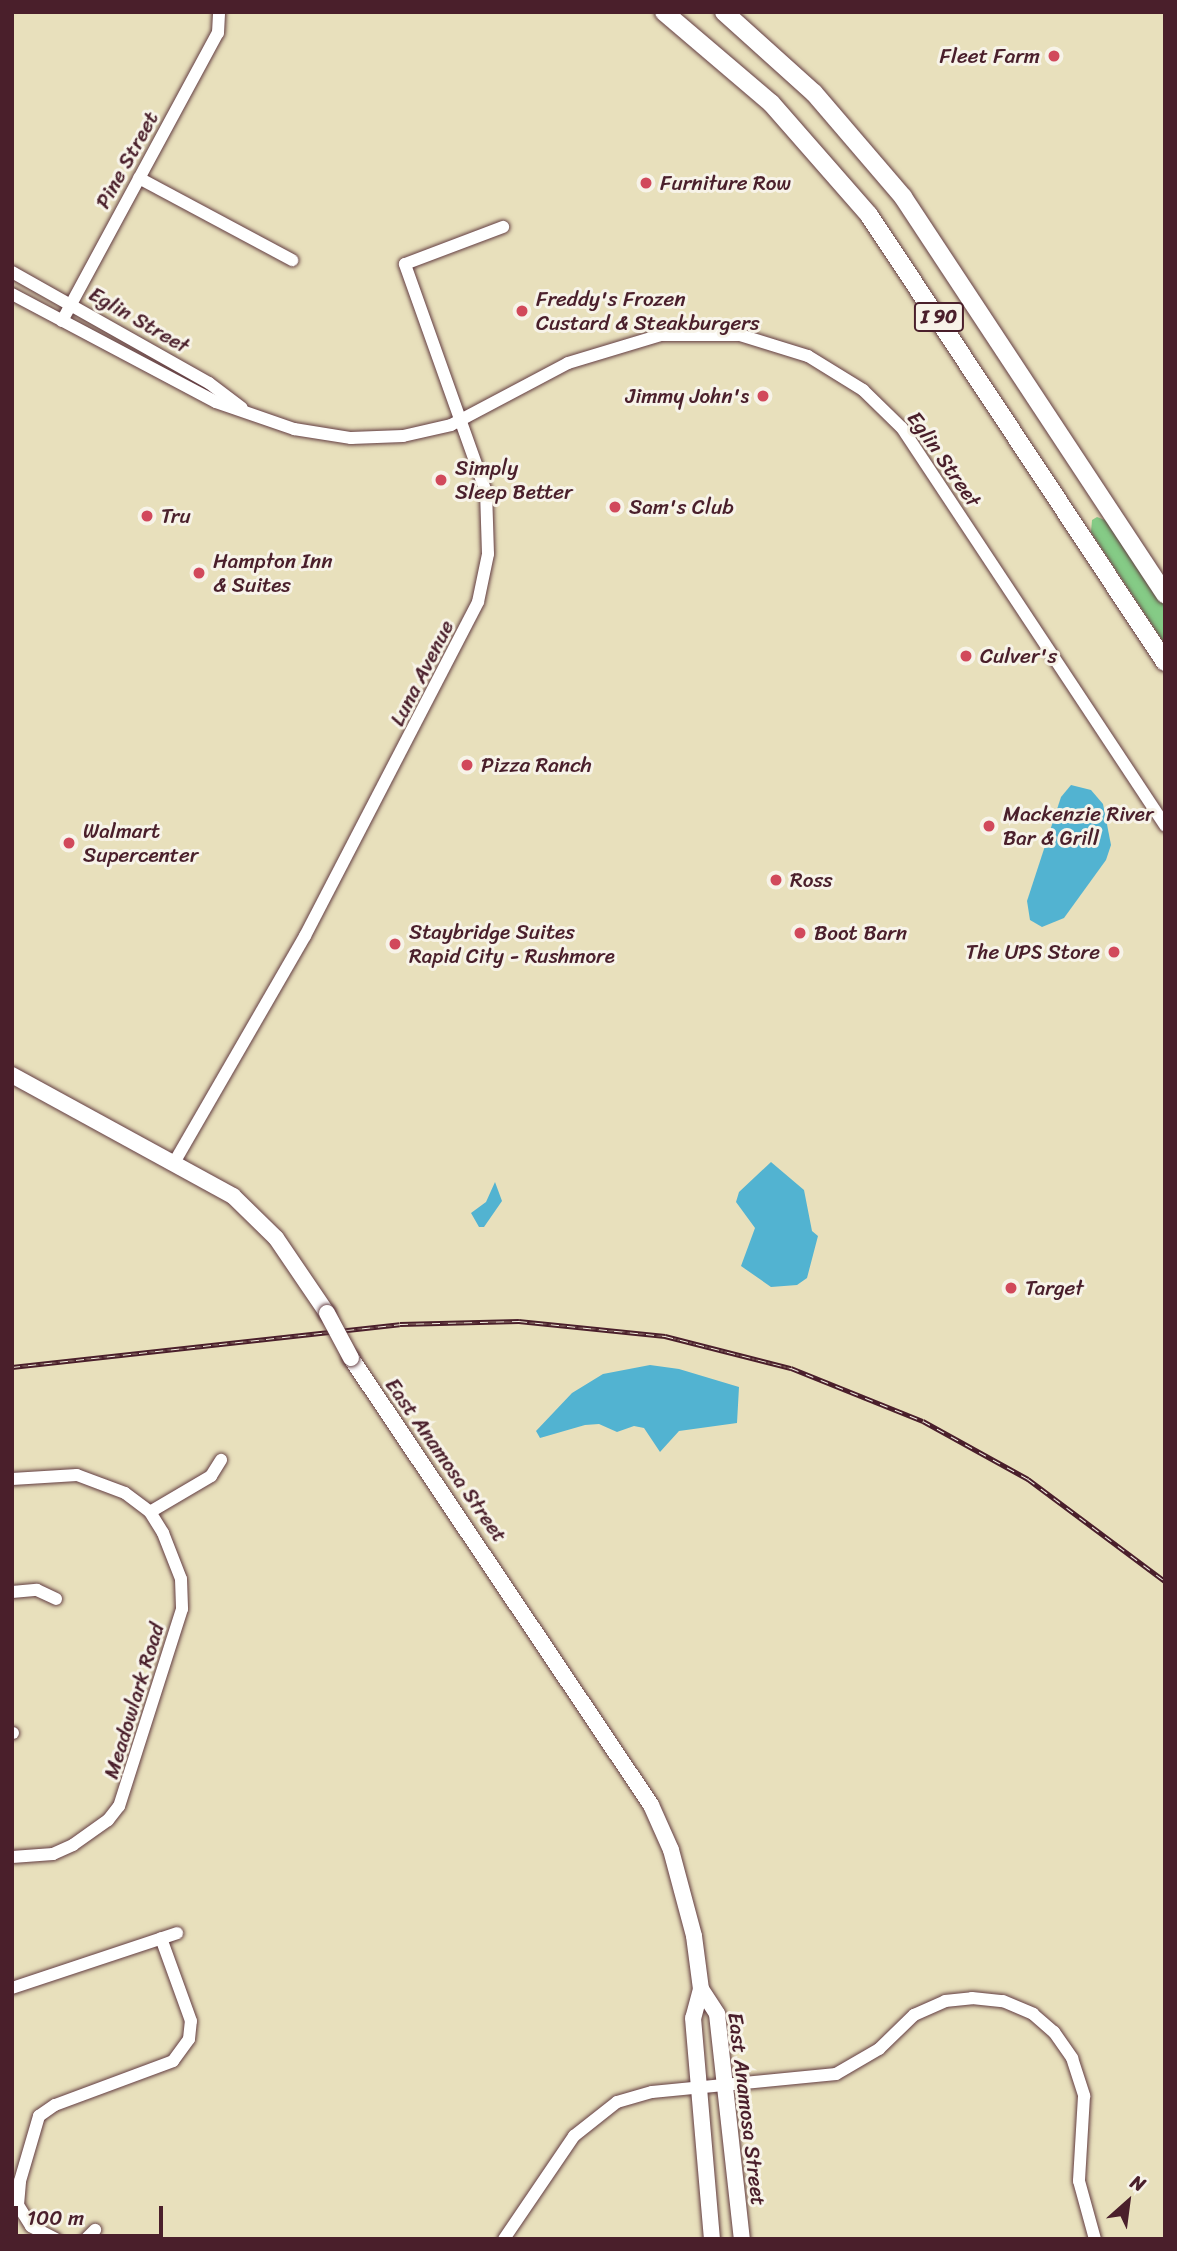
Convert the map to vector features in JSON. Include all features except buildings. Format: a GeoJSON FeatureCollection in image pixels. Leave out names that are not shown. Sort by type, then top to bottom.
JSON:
{"type":"FeatureCollection","features":[{"type":"Feature","properties":{"kind":"highway","name":"I 90"},"geometry":{"type":"LineString","coordinates":[[664,12],[771,103],[861,204],[1165,662]]}},
{"type":"Feature","properties":{"kind":"highway","name":"I 90"},"geometry":{"type":"LineString","coordinates":[[724,12],[814,93],[892,182],[1165,594]]}},
{"type":"Feature","properties":{"kind":"main road","name":"East Anamosa Street"},"geometry":{"type":"LineString","coordinates":[[12,1075],[175,1161],[233,1196],[276,1237],[327,1313],[351,1358],[652,1805],[683,1888],[701,1989],[717,2014],[742,2239]]}},
{"type":"Feature","properties":{"kind":"main road","name":"East Anamosa Street"},"geometry":{"type":"LineString","coordinates":[[701,1989],[693,2018],[712,2239]]}},
{"type":"Feature","properties":{"kind":"street","name":"Pine Street"},"geometry":{"type":"LineString","coordinates":[[62,321],[218,33],[220,14]]}},
{"type":"Feature","properties":{"kind":"street"},"geometry":{"type":"LineString","coordinates":[[139,178],[292,260]]}},
{"type":"Feature","properties":{"kind":"street","name":"Luna Avenue"},"geometry":{"type":"LineString","coordinates":[[175,1161],[305,936],[475,610],[486,568],[489,523],[482,475],[405,264],[503,227]]}},
{"type":"Feature","properties":{"kind":"street","name":"Eglin Street"},"geometry":{"type":"LineString","coordinates":[[12,272],[209,383],[242,408]]}},
{"type":"Feature","properties":{"kind":"street","name":"Eglin Street"},"geometry":{"type":"LineString","coordinates":[[12,295],[201,395],[294,429],[351,438],[403,436],[463,421],[568,363],[661,335],[740,335],[789,348],[830,367],[863,390],[902,428],[1165,826]]}},
{"type":"Feature","properties":{"kind":"street"},"geometry":{"type":"LineString","coordinates":[[12,1479],[77,1475],[102,1481],[150,1512],[211,1476],[220,1460]]}},
{"type":"Feature","properties":{"kind":"street","name":"Meadowlark Road"},"geometry":{"type":"LineString","coordinates":[[12,1857],[53,1853],[73,1845],[108,1820],[127,1790],[182,1609],[181,1579],[150,1512]]}},
{"type":"Feature","properties":{"kind":"street"},"geometry":{"type":"LineString","coordinates":[[12,1592],[37,1590],[56,1599]]}},
{"type":"Feature","properties":{"kind":"street"},"geometry":{"type":"LineString","coordinates":[[12,1988],[177,1933]]}},
{"type":"Feature","properties":{"kind":"street"},"geometry":{"type":"LineString","coordinates":[[56,2239],[31,2226],[18,2205],[20,2180],[39,2116],[55,2105],[173,2062],[189,2039],[191,2021],[161,1938]]}},
{"type":"Feature","properties":{"kind":"street"},"geometry":{"type":"LineString","coordinates":[[504,2239],[587,2122],[617,2102],[652,2092],[836,2074],[879,2049],[914,2015],[945,2001],[987,1998],[1018,2006],[1055,2032],[1082,2083],[1079,2181],[1095,2239]]}},
{"type":"Feature","properties":{"kind":"green space"},"geometry":{"type":"Polygon","coordinates":[[[1097,517],[1110,522],[1165,605],[1165,644],[1091,532],[1092,520],[1097,517]]]}},
{"type":"Feature","properties":{"kind":"water"},"geometry":{"type":"Polygon","coordinates":[[[1071,785],[1091,790],[1103,804],[1111,845],[1106,860],[1064,918],[1042,927],[1030,920],[1027,901],[1061,797],[1071,785]]]}},
{"type":"Feature","properties":{"kind":"water"},"geometry":{"type":"Polygon","coordinates":[[[771,1162],[804,1190],[812,1231],[818,1236],[807,1278],[797,1285],[771,1287],[741,1266],[755,1228],[736,1202],[739,1192],[771,1162]]]}},
{"type":"Feature","properties":{"kind":"water"},"geometry":{"type":"Polygon","coordinates":[[[495,1182],[502,1201],[484,1227],[479,1227],[471,1213],[486,1202],[495,1182]]]}},
{"type":"Feature","properties":{"kind":"water"},"geometry":{"type":"Polygon","coordinates":[[[650,1365],[679,1369],[739,1387],[737,1423],[679,1431],[660,1452],[644,1428],[634,1426],[617,1432],[599,1424],[585,1425],[540,1438],[536,1431],[572,1393],[603,1374],[650,1365]]]}},
{"type":"Feature","properties":{"kind":"railway"},"geometry":{"type":"LineString","coordinates":[[12,1367],[400,1324],[519,1321],[665,1336],[791,1368],[923,1421],[1028,1479],[1165,1581]]}},
{"type":"Feature","properties":{"kind":"place","name":"Fleet Farm"},"geometry":{"type":"Point","coordinates":[1054,56]}},
{"type":"Feature","properties":{"kind":"place","name":"Furniture Row"},"geometry":{"type":"Point","coordinates":[646,183]}},
{"type":"Feature","properties":{"kind":"place","name":"Freddy's Frozen Custard & Steakburgers"},"geometry":{"type":"Point","coordinates":[522,311]}},
{"type":"Feature","properties":{"kind":"place","name":"Jimmy John's"},"geometry":{"type":"Point","coordinates":[763,396]}},
{"type":"Feature","properties":{"kind":"place","name":"Simply Sleep Better"},"geometry":{"type":"Point","coordinates":[441,480]}},
{"type":"Feature","properties":{"kind":"place","name":"Sam's Club"},"geometry":{"type":"Point","coordinates":[615,507]}},
{"type":"Feature","properties":{"kind":"place","name":"Tru"},"geometry":{"type":"Point","coordinates":[147,516]}},
{"type":"Feature","properties":{"kind":"place","name":"Hampton Inn & Suites"},"geometry":{"type":"Point","coordinates":[199,573]}},
{"type":"Feature","properties":{"kind":"place","name":"Culver's"},"geometry":{"type":"Point","coordinates":[966,656]}},
{"type":"Feature","properties":{"kind":"place","name":"Pizza Ranch"},"geometry":{"type":"Point","coordinates":[467,765]}},
{"type":"Feature","properties":{"kind":"place","name":"Mackenzie River Bar & Grill"},"geometry":{"type":"Point","coordinates":[989,826]}},
{"type":"Feature","properties":{"kind":"place","name":"Walmart Supercenter"},"geometry":{"type":"Point","coordinates":[69,843]}},
{"type":"Feature","properties":{"kind":"place","name":"Ross"},"geometry":{"type":"Point","coordinates":[776,880]}},
{"type":"Feature","properties":{"kind":"place","name":"Boot Barn"},"geometry":{"type":"Point","coordinates":[800,933]}},
{"type":"Feature","properties":{"kind":"place","name":"Staybridge Suites Rapid City - Rushmore"},"geometry":{"type":"Point","coordinates":[395,944]}},
{"type":"Feature","properties":{"kind":"place","name":"The UPS Store"},"geometry":{"type":"Point","coordinates":[1114,952]}},
{"type":"Feature","properties":{"kind":"place","name":"Target"},"geometry":{"type":"Point","coordinates":[1011,1288]}}]}
